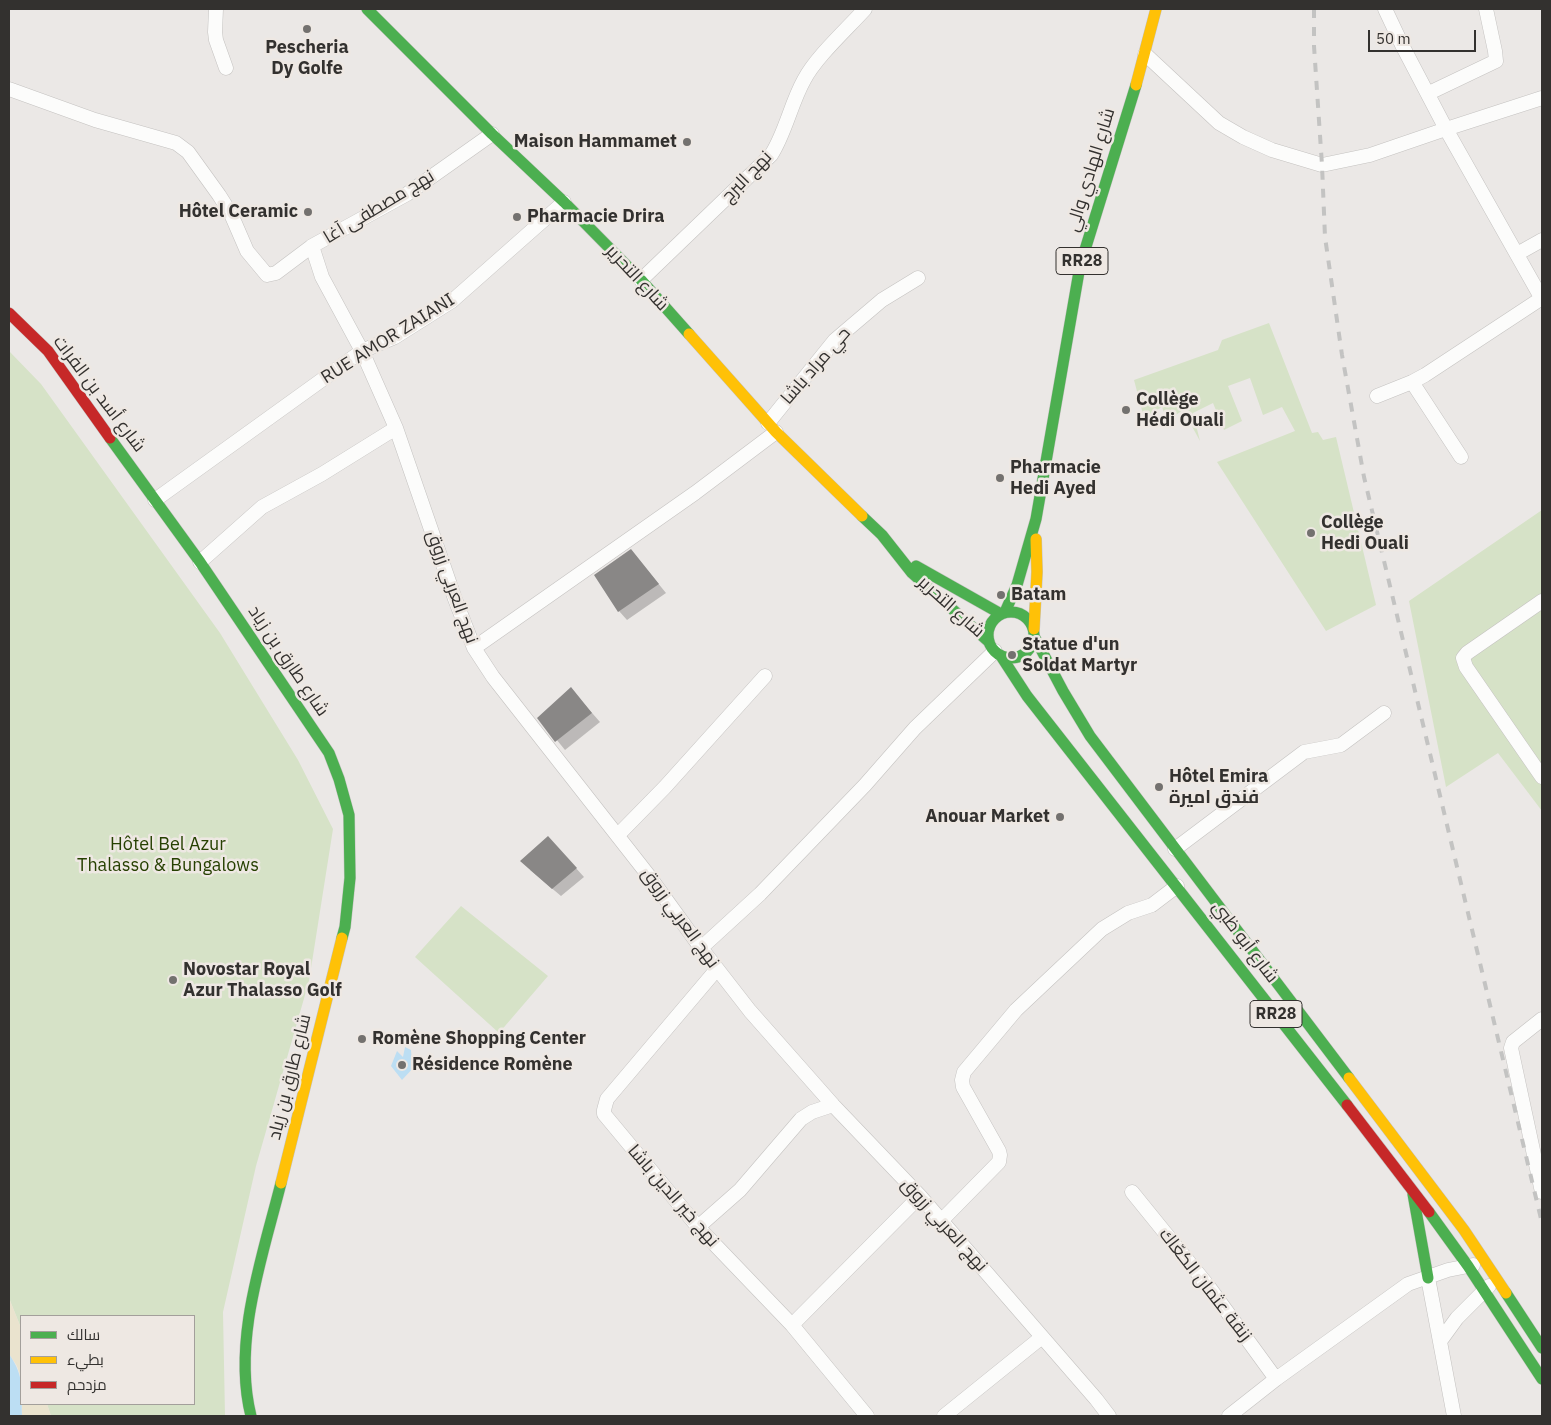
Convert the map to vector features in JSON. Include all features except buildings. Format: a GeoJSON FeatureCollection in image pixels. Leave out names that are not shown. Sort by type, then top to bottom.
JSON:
{"type":"FeatureCollection","features":[{"type":"Feature","properties":{"kind":"main road","name":"شارع التحرير"},"geometry":{"type":"LineString","coordinates":[[368,9],[641,280],[772,428],[859,512],[898,554],[995,650]]}},
{"type":"Feature","properties":{"kind":"main road","name":"شارع الهادي والي"},"geometry":{"type":"LineString","coordinates":[[1003,613],[1017,585],[1036,519],[1080,266],[1145,54],[1156,9]]}},
{"type":"Feature","properties":{"kind":"main road","name":"شارع أسد بن الفرات"},"geometry":{"type":"LineString","coordinates":[[9,313],[48,351],[155,500]]}},
{"type":"Feature","properties":{"kind":"main road","name":"شارع طارق بن زياد"},"geometry":{"type":"LineString","coordinates":[[155,500],[200,562],[330,753],[349,815],[350,878],[345,927],[253,1296],[246,1368],[247,1394],[251,1416]]}},
{"type":"Feature","properties":{"kind":"main road","name":"شارع الهادي والي"},"geometry":{"type":"LineString","coordinates":[[1034,634],[1037,572],[1036,519]]}},
{"type":"Feature","properties":{"kind":"main road","name":"شارع التحرير"},"geometry":{"type":"LineString","coordinates":[[915,570],[1003,613]]}},
{"type":"Feature","properties":{"kind":"main road","name":"RR28"},"geometry":{"type":"LineString","coordinates":[[995,650],[988,634],[994,619],[1003,613],[1014,612],[1023,615],[1030,621],[1034,634]]}},
{"type":"Feature","properties":{"kind":"main road"},"geometry":{"type":"LineString","coordinates":[[995,650],[1009,658],[1018,657],[1026,653],[1032,646],[1034,634]]}},
{"type":"Feature","properties":{"kind":"main road","name":"شارع أبو ظبي"},"geometry":{"type":"LineString","coordinates":[[1034,634],[1063,691],[1090,736],[1419,1169],[1486,1262],[1542,1348]]}},
{"type":"Feature","properties":{"kind":"main road","name":"شارع أبو ظبي"},"geometry":{"type":"LineString","coordinates":[[995,650],[1027,696],[1412,1189],[1468,1266],[1542,1379]]}},
{"type":"Feature","properties":{"kind":"main road"},"geometry":{"type":"LineString","coordinates":[[1219,941],[1235,928]]}},
{"type":"Feature","properties":{"kind":"main road"},"geometry":{"type":"LineString","coordinates":[[1412,1189],[1428,1278]]}},
{"type":"Feature","properties":{"kind":"street"},"geometry":{"type":"LineString","coordinates":[[216,9],[216,40],[226,68]]}},
{"type":"Feature","properties":{"kind":"street","name":"نهج البرج"},"geometry":{"type":"LineString","coordinates":[[641,280],[771,155],[809,71],[865,9]]}},
{"type":"Feature","properties":{"kind":"street"},"geometry":{"type":"LineString","coordinates":[[1376,396],[1412,382],[1542,299],[1446,128],[1385,9]]}},
{"type":"Feature","properties":{"kind":"street"},"geometry":{"type":"LineString","coordinates":[[1429,93],[1496,61],[1486,9]]}},
{"type":"Feature","properties":{"kind":"street"},"geometry":{"type":"LineString","coordinates":[[1145,54],[1219,123],[1243,137],[1272,150],[1322,164],[1370,156],[1446,128],[1542,98]]}},
{"type":"Feature","properties":{"kind":"street"},"geometry":{"type":"LineString","coordinates":[[9,89],[95,120],[176,143],[188,152],[219,195],[231,214],[247,252],[267,275],[276,273],[312,246]]}},
{"type":"Feature","properties":{"kind":"street","name":"نهج مصطفى آغا"},"geometry":{"type":"LineString","coordinates":[[362,351],[329,293],[312,246],[407,194],[492,134]]}},
{"type":"Feature","properties":{"kind":"street","name":"RUE AMOR ZAIANI"},"geometry":{"type":"LineString","coordinates":[[155,500],[362,351],[395,337],[452,301],[564,202]]}},
{"type":"Feature","properties":{"kind":"street"},"geometry":{"type":"LineString","coordinates":[[1517,254],[1542,240]]}},
{"type":"Feature","properties":{"kind":"street","name":"حي مراد باشا"},"geometry":{"type":"LineString","coordinates":[[474,648],[695,493],[772,428],[835,340],[882,300],[918,278]]}},
{"type":"Feature","properties":{"kind":"street","name":"نهج العربي زروق"},"geometry":{"type":"LineString","coordinates":[[362,351],[396,428],[474,648],[493,677],[618,835],[700,948],[750,1011],[833,1105],[920,1196],[1109,1416]]}},
{"type":"Feature","properties":{"kind":"street"},"geometry":{"type":"LineString","coordinates":[[1412,382],[1461,457]]}},
{"type":"Feature","properties":{"kind":"street"},"geometry":{"type":"LineString","coordinates":[[200,562],[262,507],[322,474],[396,428]]}},
{"type":"Feature","properties":{"kind":"street"},"geometry":{"type":"LineString","coordinates":[[1542,601],[1467,653],[1463,658],[1466,666],[1542,777]]}},
{"type":"Feature","properties":{"kind":"street"},"geometry":{"type":"LineString","coordinates":[[700,948],[760,894],[865,785],[915,728],[995,650]]}},
{"type":"Feature","properties":{"kind":"street"},"geometry":{"type":"LineString","coordinates":[[618,835],[665,787],[765,676]]}},
{"type":"Feature","properties":{"kind":"street"},"geometry":{"type":"LineString","coordinates":[[1175,849],[1304,752],[1341,744],[1384,713]]}},
{"type":"Feature","properties":{"kind":"street"},"geometry":{"type":"LineString","coordinates":[[941,1221],[1000,1162],[999,1151],[963,1086],[964,1072],[1016,1010],[1102,930],[1128,913],[1152,905],[1177,886]]}},
{"type":"Feature","properties":{"kind":"street","name":"نهج خير الدين باشا"},"geometry":{"type":"LineString","coordinates":[[717,969],[607,1099],[604,1110],[606,1118],[698,1227],[792,1325],[867,1416]]}},
{"type":"Feature","properties":{"kind":"street"},"geometry":{"type":"LineString","coordinates":[[1542,1018],[1513,1042],[1511,1048],[1542,1192]]}},
{"type":"Feature","properties":{"kind":"street"},"geometry":{"type":"LineString","coordinates":[[698,1227],[740,1190],[801,1119],[812,1112],[833,1105]]}},
{"type":"Feature","properties":{"kind":"street","name":"زنقة عثمان الكعّاك"},"geometry":{"type":"LineString","coordinates":[[1132,1192],[1209,1287],[1276,1379]]}},
{"type":"Feature","properties":{"kind":"street"},"geometry":{"type":"LineString","coordinates":[[792,1325],[920,1196]]}},
{"type":"Feature","properties":{"kind":"street"},"geometry":{"type":"LineString","coordinates":[[1229,1416],[1276,1379],[1408,1284],[1448,1270],[1486,1262]]}},
{"type":"Feature","properties":{"kind":"street"},"geometry":{"type":"LineString","coordinates":[[1428,1278],[1454,1416]]}},
{"type":"Feature","properties":{"kind":"street"},"geometry":{"type":"LineString","coordinates":[[1441,1340],[1457,1318],[1497,1279]]}},
{"type":"Feature","properties":{"kind":"street"},"geometry":{"type":"LineString","coordinates":[[944,1416],[1042,1337]]}},
{"type":"Feature","properties":{"kind":"green space","name":"Collège Hedi Ouali"},"geometry":{"type":"Polygon","coordinates":[[[1269,323],[1312,433],[1318,432],[1323,440],[1336,437],[1376,605],[1326,631],[1217,462],[1295,431],[1282,407],[1263,415],[1250,378],[1228,386],[1242,421],[1224,430],[1213,403],[1193,413],[1200,441],[1183,410],[1167,421],[1162,407],[1144,418],[1134,380],[1218,350],[1222,340],[1269,323]]]}},
{"type":"Feature","properties":{"kind":"green space","name":"Hôtel Bel Azur Thalasso & Bungalows"},"geometry":{"type":"Polygon","coordinates":[[[9,351],[41,384],[220,633],[298,760],[333,829],[309,981],[256,1166],[223,1312],[225,1416],[51,1416],[47,1405],[195,1405],[195,1315],[20,1315],[20,1326],[9,1298],[9,351]]]}},
{"type":"Feature","properties":{"kind":"green space"},"geometry":{"type":"Polygon","coordinates":[[[1542,510],[1542,811],[1498,753],[1446,787],[1409,601],[1542,510]]]}},
{"type":"Feature","properties":{"kind":"green space"},"geometry":{"type":"Polygon","coordinates":[[[461,906],[548,976],[499,1033],[415,957],[461,906]]]}},
{"type":"Feature","properties":{"kind":"sand"},"geometry":{"type":"Polygon","coordinates":[[[9,1298],[20,1326],[20,1375],[17,1366],[9,1354],[9,1298]]]}},
{"type":"Feature","properties":{"kind":"sand"},"geometry":{"type":"Polygon","coordinates":[[[22,1405],[47,1405],[51,1416],[22,1416],[22,1405]]]}},
{"type":"Feature","properties":{"kind":"water","name":"Résidence Romène"},"geometry":{"type":"Polygon","coordinates":[[[405,1047],[411,1050],[412,1063],[415,1066],[402,1080],[391,1066],[397,1051],[403,1057],[405,1047]]]}},
{"type":"Feature","properties":{"kind":"water"},"geometry":{"type":"Polygon","coordinates":[[[9,1354],[20,1377],[22,1416],[9,1416],[9,1354]]]}},
{"type":"Feature","properties":{"kind":"railway"},"geometry":{"type":"LineString","coordinates":[[1314,9],[1314,46],[1325,237],[1342,355],[1364,477],[1542,1223]]}},
{"type":"Feature","properties":{"kind":"traffic: fast"},"geometry":{"type":"LineString","coordinates":[[367,9],[492,134],[564,202],[641,280],[689,334]]}},
{"type":"Feature","properties":{"kind":"traffic: fast"},"geometry":{"type":"LineString","coordinates":[[1005,612],[1017,585],[1036,519],[1080,266],[1136,85]]}},
{"type":"Feature","properties":{"kind":"traffic: fast"},"geometry":{"type":"LineString","coordinates":[[110,438],[200,562],[329,753],[339,779],[349,815],[350,878],[345,927],[342,938]]}},
{"type":"Feature","properties":{"kind":"traffic: fast"},"geometry":{"type":"LineString","coordinates":[[862,516],[882,535],[912,573],[989,642]]}},
{"type":"Feature","properties":{"kind":"traffic: fast"},"geometry":{"type":"LineString","coordinates":[[916,566],[1001,614]]}},
{"type":"Feature","properties":{"kind":"traffic: fast"},"geometry":{"type":"LineString","coordinates":[[1007,612],[1015,612],[1024,616],[1030,622],[1034,635],[1030,648],[1024,654],[1015,658],[1007,658],[998,654],[992,648],[988,639],[988,631],[992,622],[998,616],[1007,612]]}},
{"type":"Feature","properties":{"kind":"traffic: fast"},"geometry":{"type":"LineString","coordinates":[[1035,638],[1063,691],[1090,736],[1349,1078]]}},
{"type":"Feature","properties":{"kind":"traffic: fast"},"geometry":{"type":"LineString","coordinates":[[1001,656],[1027,696],[1347,1105]]}},
{"type":"Feature","properties":{"kind":"traffic: fast"},"geometry":{"type":"LineString","coordinates":[[251,1416],[246,1387],[247,1328],[252,1298],[281,1183]]}},
{"type":"Feature","properties":{"kind":"traffic: fast"},"geometry":{"type":"LineString","coordinates":[[1413,1194],[1428,1278]]}},
{"type":"Feature","properties":{"kind":"traffic: fast"},"geometry":{"type":"LineString","coordinates":[[1429,1212],[1468,1266],[1542,1379]]}},
{"type":"Feature","properties":{"kind":"traffic: fast"},"geometry":{"type":"LineString","coordinates":[[1506,1293],[1542,1348]]}},
{"type":"Feature","properties":{"kind":"traffic: slow"},"geometry":{"type":"LineString","coordinates":[[1136,85],[1156,9]]}},
{"type":"Feature","properties":{"kind":"traffic: slow"},"geometry":{"type":"LineString","coordinates":[[689,334],[776,432],[862,516]]}},
{"type":"Feature","properties":{"kind":"traffic: slow"},"geometry":{"type":"LineString","coordinates":[[1034,629],[1037,572],[1036,539]]}},
{"type":"Feature","properties":{"kind":"traffic: slow"},"geometry":{"type":"LineString","coordinates":[[281,1183],[342,938]]}},
{"type":"Feature","properties":{"kind":"traffic: slow"},"geometry":{"type":"LineString","coordinates":[[1349,1078],[1464,1230],[1506,1293]]}},
{"type":"Feature","properties":{"kind":"traffic: jam"},"geometry":{"type":"LineString","coordinates":[[9,313],[48,351],[110,438]]}},
{"type":"Feature","properties":{"kind":"traffic: jam"},"geometry":{"type":"LineString","coordinates":[[1347,1105],[1429,1212]]}},
{"type":"Feature","properties":{"kind":"place","name":"Pescheria Dy Golfe"},"geometry":{"type":"Point","coordinates":[307,29]}},
{"type":"Feature","properties":{"kind":"place","name":"Maison Hammamet"},"geometry":{"type":"Point","coordinates":[687,142]}},
{"type":"Feature","properties":{"kind":"place","name":"Hôtel Ceramic"},"geometry":{"type":"Point","coordinates":[308,212]}},
{"type":"Feature","properties":{"kind":"place","name":"Pharmacie Drira"},"geometry":{"type":"Point","coordinates":[517,217]}},
{"type":"Feature","properties":{"kind":"place","name":"Collège Hédi Ouali"},"geometry":{"type":"Point","coordinates":[1126,410]}},
{"type":"Feature","properties":{"kind":"place","name":"Pharmacie Hedi Ayed"},"geometry":{"type":"Point","coordinates":[1000,478]}},
{"type":"Feature","properties":{"kind":"place","name":"Collège Hedi Ouali"},"geometry":{"type":"Point","coordinates":[1311,533]}},
{"type":"Feature","properties":{"kind":"place","name":"Batam"},"geometry":{"type":"Point","coordinates":[1001,595]}},
{"type":"Feature","properties":{"kind":"place","name":"Statue d'un Soldat Martyr"},"geometry":{"type":"Point","coordinates":[1012,655]}},
{"type":"Feature","properties":{"kind":"place","name":"Hôtel Emira فندق اميرة"},"geometry":{"type":"Point","coordinates":[1159,787]}},
{"type":"Feature","properties":{"kind":"place","name":"Anouar Market"},"geometry":{"type":"Point","coordinates":[1060,817]}},
{"type":"Feature","properties":{"kind":"place","name":"Novostar Royal Azur Thalasso Golf"},"geometry":{"type":"Point","coordinates":[173,980]}},
{"type":"Feature","properties":{"kind":"place","name":"Romène Shopping Center"},"geometry":{"type":"Point","coordinates":[362,1039]}},
{"type":"Feature","properties":{"kind":"place","name":"Résidence Romène"},"geometry":{"type":"Point","coordinates":[402,1065]}}]}
